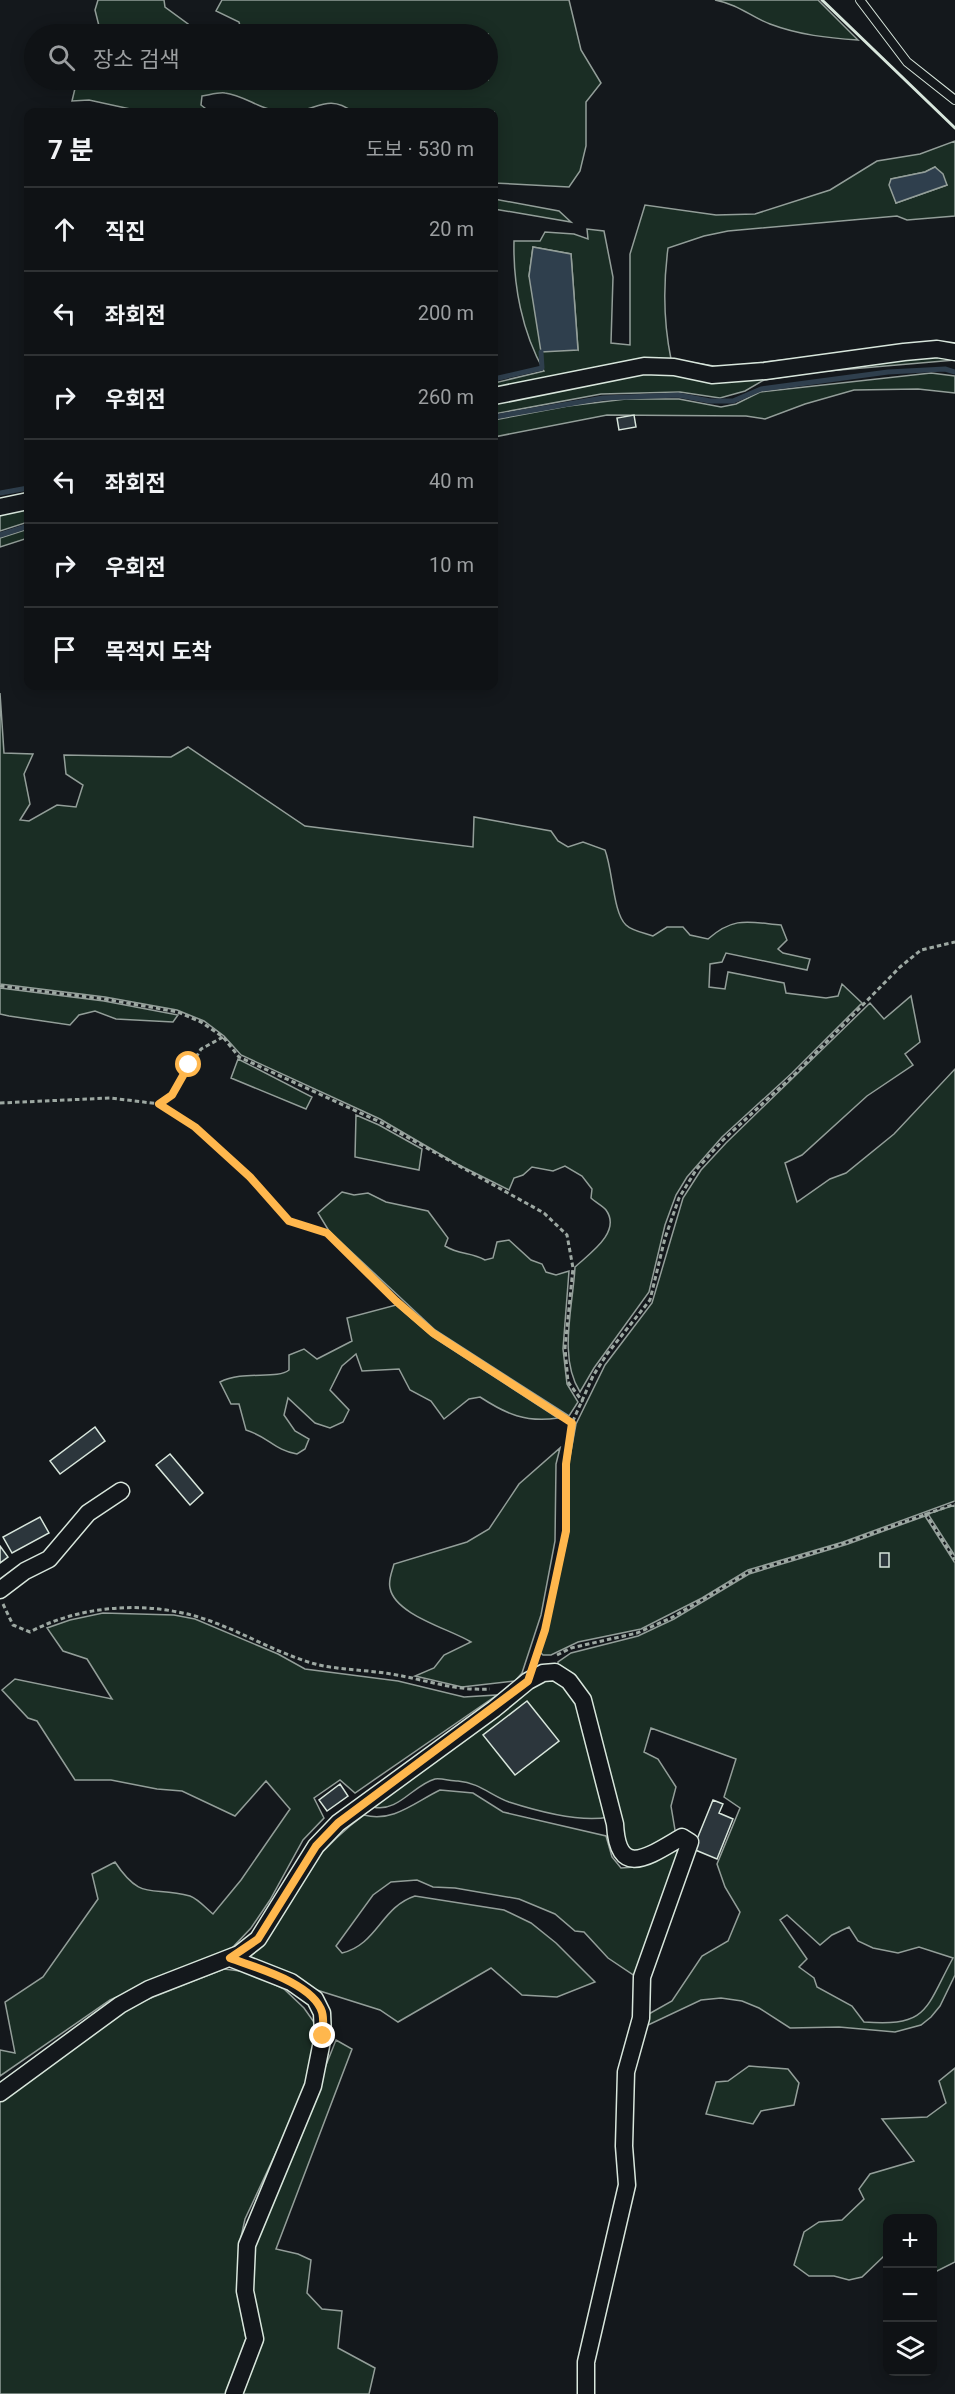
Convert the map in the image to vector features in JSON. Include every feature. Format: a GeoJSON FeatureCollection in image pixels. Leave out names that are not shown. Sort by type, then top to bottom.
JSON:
{"type":"FeatureCollection","features":[{"type":"Feature","properties":{"kind":"street"},"geometry":{"type":"LineString","coordinates":[[498,395],[644,366],[674,367],[712,375],[765,371],[904,352],[937,349],[955,352]]}},
{"type":"Feature","properties":{"kind":"street"},"geometry":{"type":"LineString","coordinates":[[0,507],[24,502]]}},
{"type":"Feature","properties":{"kind":"street"},"geometry":{"type":"LineString","coordinates":[[0,1590],[25,1572],[49,1559],[88,1513],[121,1491]]}},
{"type":"Feature","properties":{"kind":"street"},"geometry":{"type":"LineString","coordinates":[[0,2092],[120,2005],[149,1989],[230,1958],[258,1939],[316,1846],[338,1823],[528,1681],[543,1673],[555,1672],[569,1681],[583,1700],[615,1824],[616,1844],[622,1854],[631,1859],[645,1857],[682,1837],[690,1842],[642,1977],[641,2018],[626,2072],[624,2146],[627,2185],[586,2362],[586,2394]]}},
{"type":"Feature","properties":{"kind":"street"},"geometry":{"type":"LineString","coordinates":[[230,1958],[291,1982],[315,1999],[322,2013],[323,2036],[313,2086],[247,2245],[245,2291],[255,2339],[234,2394]]}},
{"type":"Feature","properties":{"kind":"lane"},"geometry":{"type":"LineString","coordinates":[[860,0],[907,62],[955,100]]}},
{"type":"Feature","properties":{"kind":"path"},"geometry":{"type":"LineString","coordinates":[[528,1681],[545,1630],[566,1531],[566,1464],[572,1423],[593,1376],[650,1300],[665,1238],[679,1198],[696,1170],[723,1140],[796,1073],[900,968],[921,950],[955,942]]}},
{"type":"Feature","properties":{"kind":"path"},"geometry":{"type":"LineString","coordinates":[[0,987],[104,999],[178,1012],[201,1022],[223,1037],[239,1057],[380,1122],[544,1213],[567,1235],[573,1268],[565,1348],[568,1382],[583,1402]]}},
{"type":"Feature","properties":{"kind":"path"},"geometry":{"type":"LineString","coordinates":[[159,1104],[172,1095],[201,1049],[223,1037]]}},
{"type":"Feature","properties":{"kind":"path"},"geometry":{"type":"LineString","coordinates":[[0,1103],[110,1098],[159,1104],[195,1127],[250,1177],[289,1221],[327,1233],[396,1301],[433,1333],[572,1423]]}},
{"type":"Feature","properties":{"kind":"path"},"geometry":{"type":"LineString","coordinates":[[543,1673],[553,1658],[571,1648],[638,1633],[671,1618],[749,1572],[844,1543],[955,1504]]}},
{"type":"Feature","properties":{"kind":"path"},"geometry":{"type":"LineString","coordinates":[[925,1513],[955,1560]]}},
{"type":"Feature","properties":{"kind":"path"},"geometry":{"type":"LineString","coordinates":[[0,1596],[13,1625],[30,1632],[47,1623],[96,1610],[117,1608],[172,1612],[196,1616],[318,1665],[393,1674],[461,1690],[492,1689]]}},
{"type":"Feature","properties":{"kind":"green space"},"geometry":{"type":"Polygon","coordinates":[[[98,0],[164,0],[165,7],[188,24],[98,24],[95,10],[98,0]]]}},
{"type":"Feature","properties":{"kind":"green space"},"geometry":{"type":"Polygon","coordinates":[[[222,0],[569,0],[581,50],[601,83],[586,102],[586,146],[580,171],[569,187],[498,183],[498,108],[346,108],[327,104],[309,108],[266,108],[232,94],[223,93],[202,96],[201,105],[205,108],[126,108],[89,100],[72,101],[75,90],[498,90],[498,24],[240,24],[216,11],[222,0]]]}},
{"type":"Feature","properties":{"kind":"green space"},"geometry":{"type":"Polygon","coordinates":[[[715,0],[818,0],[858,40],[792,31],[715,0]]]}},
{"type":"Feature","properties":{"kind":"green space"},"geometry":{"type":"Polygon","coordinates":[[[955,141],[955,216],[907,220],[897,216],[728,231],[668,248],[665,303],[666,331],[671,359],[720,367],[929,344],[955,343],[955,346],[713,372],[676,365],[498,391],[498,382],[544,371],[536,356],[520,308],[515,274],[514,241],[540,241],[545,232],[574,234],[588,239],[587,229],[604,231],[613,277],[611,343],[630,345],[630,254],[645,205],[716,215],[755,214],[830,190],[877,161],[920,154],[955,141]],[[935,167],[925,172],[891,179],[896,203],[947,185],[935,167]],[[533,247],[529,276],[578,349],[571,254],[533,247]]]}},
{"type":"Feature","properties":{"kind":"green space"},"geometry":{"type":"Polygon","coordinates":[[[498,200],[559,211],[571,222],[498,210],[498,200]]]}},
{"type":"Feature","properties":{"kind":"green space"},"geometry":{"type":"Polygon","coordinates":[[[955,356],[955,360],[816,372],[764,380],[745,391],[720,398],[680,392],[601,394],[498,413],[498,400],[639,373],[955,356]]]}},
{"type":"Feature","properties":{"kind":"green space"},"geometry":{"type":"Polygon","coordinates":[[[931,373],[955,376],[955,393],[918,389],[854,390],[805,404],[765,419],[746,416],[607,415],[498,436],[498,419],[568,406],[626,399],[679,399],[721,407],[736,404],[760,392],[931,373]]]}},
{"type":"Feature","properties":{"kind":"green space"},"geometry":{"type":"Polygon","coordinates":[[[24,508],[24,523],[0,531],[0,513],[24,508]]]}},
{"type":"Feature","properties":{"kind":"green space"},"geometry":{"type":"Polygon","coordinates":[[[24,530],[24,539],[0,547],[0,538],[24,530]]]}},
{"type":"Feature","properties":{"kind":"green space"},"geometry":{"type":"Polygon","coordinates":[[[0,693],[4,753],[33,754],[24,774],[30,804],[20,820],[29,821],[57,805],[76,807],[83,785],[66,774],[64,755],[171,757],[188,747],[305,826],[473,847],[474,817],[551,831],[558,841],[568,847],[583,842],[605,850],[618,911],[626,925],[632,929],[653,936],[667,927],[683,927],[690,935],[708,939],[726,927],[742,922],[781,925],[787,940],[778,949],[783,953],[810,959],[807,970],[726,953],[722,962],[710,964],[709,987],[725,989],[728,972],[784,983],[786,993],[826,998],[838,996],[842,984],[862,1003],[792,1073],[722,1137],[687,1177],[676,1195],[665,1225],[649,1292],[594,1368],[580,1392],[573,1378],[568,1348],[575,1267],[602,1242],[610,1226],[610,1218],[606,1210],[591,1198],[592,1189],[582,1176],[565,1166],[553,1171],[532,1167],[523,1175],[514,1178],[509,1190],[457,1164],[380,1119],[241,1055],[224,1036],[204,1021],[177,1010],[105,997],[0,984],[0,693]]]}},
{"type":"Feature","properties":{"kind":"green space"},"geometry":{"type":"Polygon","coordinates":[[[0,988],[104,1001],[178,1015],[173,1022],[116,1019],[95,1011],[79,1015],[70,1025],[9,1016],[0,1014],[0,988]]]}},
{"type":"Feature","properties":{"kind":"green space"},"geometry":{"type":"Polygon","coordinates":[[[911,996],[920,1042],[905,1054],[913,1065],[867,1096],[802,1155],[785,1163],[797,1202],[830,1179],[846,1173],[894,1134],[955,1069],[955,1501],[843,1542],[748,1570],[702,1598],[641,1629],[578,1642],[551,1655],[543,1655],[540,1652],[547,1632],[569,1530],[569,1462],[576,1424],[605,1365],[652,1303],[683,1198],[701,1170],[726,1143],[870,1003],[884,1019],[911,996]]]}},
{"type":"Feature","properties":{"kind":"green space"},"geometry":{"type":"Polygon","coordinates":[[[238,1059],[312,1097],[306,1109],[231,1078],[238,1059]]]}},
{"type":"Feature","properties":{"kind":"green space"},"geometry":{"type":"Polygon","coordinates":[[[356,1115],[422,1149],[419,1170],[355,1157],[356,1115]]]}},
{"type":"Feature","properties":{"kind":"green space"},"geometry":{"type":"Polygon","coordinates":[[[342,1192],[354,1195],[368,1193],[386,1202],[428,1211],[448,1238],[445,1246],[455,1251],[485,1260],[493,1258],[497,1242],[509,1240],[531,1260],[542,1264],[546,1272],[556,1275],[569,1271],[563,1349],[567,1384],[578,1402],[569,1416],[435,1330],[329,1231],[318,1213],[342,1192]]]}},
{"type":"Feature","properties":{"kind":"green space"},"geometry":{"type":"Polygon","coordinates":[[[396,1305],[433,1337],[558,1418],[536,1419],[517,1416],[480,1397],[469,1399],[444,1419],[431,1401],[410,1390],[399,1369],[362,1371],[356,1354],[342,1366],[330,1390],[349,1410],[343,1422],[330,1428],[315,1423],[288,1398],[284,1415],[295,1431],[309,1439],[305,1449],[297,1454],[289,1452],[246,1430],[239,1404],[231,1404],[220,1382],[239,1376],[284,1373],[289,1370],[289,1355],[304,1349],[317,1359],[352,1341],[347,1318],[396,1305]]]}},
{"type":"Feature","properties":{"kind":"green space"},"geometry":{"type":"Polygon","coordinates":[[[560,1448],[556,1464],[555,1541],[541,1615],[522,1673],[515,1681],[462,1687],[415,1676],[434,1668],[444,1655],[471,1642],[412,1614],[394,1598],[390,1588],[390,1579],[394,1564],[467,1542],[489,1529],[519,1484],[560,1448]]]}},
{"type":"Feature","properties":{"kind":"green space"},"geometry":{"type":"Polygon","coordinates":[[[955,1505],[955,1556],[928,1514],[955,1505]]]}},
{"type":"Feature","properties":{"kind":"green space"},"geometry":{"type":"Polygon","coordinates":[[[925,1516],[955,1563],[955,1975],[940,2006],[931,2017],[921,2025],[895,2032],[839,2027],[790,2028],[759,2008],[742,2001],[721,1998],[701,2000],[646,2026],[647,2015],[672,2001],[702,1956],[728,1941],[740,1912],[725,1887],[717,1864],[740,1808],[724,1797],[736,1759],[651,1728],[644,1752],[658,1759],[676,1787],[671,1806],[676,1836],[656,1849],[625,1853],[603,1756],[558,1668],[558,1662],[571,1653],[638,1636],[674,1619],[749,1574],[848,1544],[925,1516]],[[787,1915],[780,1920],[807,1959],[799,1967],[814,1978],[817,1987],[852,2006],[864,2022],[901,2021],[922,2011],[930,2002],[953,1958],[919,1947],[898,1953],[873,1948],[858,1941],[849,1927],[832,1935],[820,1945],[787,1915]]]}},
{"type":"Feature","properties":{"kind":"green space"},"geometry":{"type":"Polygon","coordinates":[[[103,1613],[174,1615],[195,1619],[278,1654],[305,1669],[398,1681],[464,1697],[497,1695],[355,1793],[340,1780],[314,1798],[324,1818],[303,1840],[270,1900],[251,1928],[232,1948],[110,2000],[0,2076],[0,2050],[15,2053],[5,2002],[43,1977],[98,1899],[92,1874],[115,1862],[124,1875],[141,1888],[190,1896],[213,1914],[241,1880],[290,1809],[266,1781],[235,1816],[182,1791],[157,1789],[111,1780],[75,1780],[37,1721],[28,1718],[2,1690],[15,1679],[112,1699],[87,1659],[63,1651],[47,1628],[103,1613]]]}},
{"type":"Feature","properties":{"kind":"green space"},"geometry":{"type":"Polygon","coordinates":[[[554,1675],[582,1702],[609,1817],[572,1817],[545,1812],[509,1802],[473,1784],[440,1779],[427,1782],[390,1806],[373,1807],[528,1684],[554,1675]]]}},
{"type":"Feature","properties":{"kind":"green space"},"geometry":{"type":"Polygon","coordinates":[[[440,1790],[473,1793],[503,1812],[606,1836],[612,1857],[621,1868],[635,1867],[678,1848],[684,1852],[638,1978],[608,1958],[584,1932],[575,1931],[555,1914],[519,1899],[455,1888],[433,1887],[417,1880],[391,1882],[373,1895],[336,1946],[342,1953],[354,1949],[363,1942],[394,1908],[415,1896],[504,1910],[531,1923],[556,1943],[595,1982],[557,1997],[522,1995],[491,1968],[398,2022],[380,2010],[301,1985],[242,1956],[298,1881],[346,1830],[364,1815],[375,1817],[394,1814],[440,1790]]]}},
{"type":"Feature","properties":{"kind":"green space"},"geometry":{"type":"Polygon","coordinates":[[[224,1969],[248,1972],[284,1989],[304,2008],[316,2025],[316,2050],[307,2086],[245,2219],[239,2246],[242,2316],[246,2339],[228,2394],[0,2394],[0,2098],[128,2007],[224,1969]]]}},
{"type":"Feature","properties":{"kind":"green space"},"geometry":{"type":"Polygon","coordinates":[[[336,2040],[352,2049],[276,2249],[298,2254],[311,2260],[307,2293],[322,2309],[342,2311],[338,2348],[375,2368],[369,2394],[241,2394],[254,2246],[336,2040]]]}},
{"type":"Feature","properties":{"kind":"green space"},"geometry":{"type":"Polygon","coordinates":[[[749,2066],[788,2069],[799,2083],[794,2105],[761,2111],[753,2124],[706,2114],[716,2082],[728,2081],[749,2066]]]}},
{"type":"Feature","properties":{"kind":"green space"},"geometry":{"type":"Polygon","coordinates":[[[955,2068],[955,2262],[937,2271],[937,2214],[883,2214],[883,2257],[862,2277],[849,2280],[834,2276],[809,2276],[794,2265],[804,2232],[819,2222],[842,2220],[864,2199],[859,2189],[870,2174],[914,2161],[882,2119],[927,2117],[946,2103],[939,2081],[955,2068]]]}},
{"type":"Feature","properties":{"kind":"water"},"geometry":{"type":"Polygon","coordinates":[[[935,167],[943,174],[947,185],[896,203],[889,185],[891,179],[925,172],[935,167]]]}},
{"type":"Feature","properties":{"kind":"water"},"geometry":{"type":"Polygon","coordinates":[[[533,247],[571,254],[578,350],[541,352],[529,276],[533,247]]]}},
{"type":"Feature","properties":{"kind":"building"},"geometry":{"type":"Polygon","coordinates":[[[634,415],[636,427],[619,430],[617,418],[634,415]]]}},
{"type":"Feature","properties":{"kind":"building"},"geometry":{"type":"Polygon","coordinates":[[[95,1427],[105,1441],[60,1474],[50,1461],[95,1427]]]}},
{"type":"Feature","properties":{"kind":"building"},"geometry":{"type":"Polygon","coordinates":[[[170,1454],[203,1493],[190,1505],[156,1465],[170,1454]]]}},
{"type":"Feature","properties":{"kind":"building"},"geometry":{"type":"Polygon","coordinates":[[[40,1517],[49,1533],[12,1553],[3,1537],[40,1517]]]}},
{"type":"Feature","properties":{"kind":"building"},"geometry":{"type":"Polygon","coordinates":[[[0,1546],[8,1557],[0,1563],[0,1546]]]}},
{"type":"Feature","properties":{"kind":"building"},"geometry":{"type":"Polygon","coordinates":[[[880,1553],[889,1553],[889,1567],[880,1567],[880,1553]]]}},
{"type":"Feature","properties":{"kind":"building"},"geometry":{"type":"Polygon","coordinates":[[[527,1701],[559,1741],[515,1775],[483,1735],[527,1701]]]}},
{"type":"Feature","properties":{"kind":"building"},"geometry":{"type":"Polygon","coordinates":[[[340,1784],[348,1796],[327,1811],[319,1800],[340,1784]]]}},
{"type":"Feature","properties":{"kind":"building"},"geometry":{"type":"Polygon","coordinates":[[[713,1800],[723,1804],[719,1813],[733,1819],[717,1859],[693,1849],[713,1800]]]}},
{"type":"Feature","properties":{"kind":"waterway"},"geometry":{"type":"LineString","coordinates":[[498,378],[542,368],[541,352]]}},
{"type":"Feature","properties":{"kind":"waterway"},"geometry":{"type":"LineString","coordinates":[[498,416],[603,398],[678,395],[710,401],[733,401],[761,389],[888,372],[945,369],[955,372]]}},
{"type":"Feature","properties":{"kind":"waterway"},"geometry":{"type":"LineString","coordinates":[[0,493],[24,489]]}},
{"type":"Feature","properties":{"kind":"waterway"},"geometry":{"type":"LineString","coordinates":[[0,535],[24,527]]}},
{"type":"Feature","properties":{"kind":"wall"},"geometry":{"type":"LineString","coordinates":[[822,0],[955,128]]}},
{"type":"Feature","properties":{"kind":"route"},"geometry":{"type":"LineString","coordinates":[[189,1065],[172,1095],[159,1104],[195,1127],[250,1177],[289,1221],[327,1233],[396,1301],[433,1333],[572,1423],[566,1464],[566,1531],[545,1630],[528,1681],[494,1709],[338,1823],[316,1846],[258,1939],[230,1958],[291,1982],[315,1999],[322,2013],[323,2036]]}}]}
